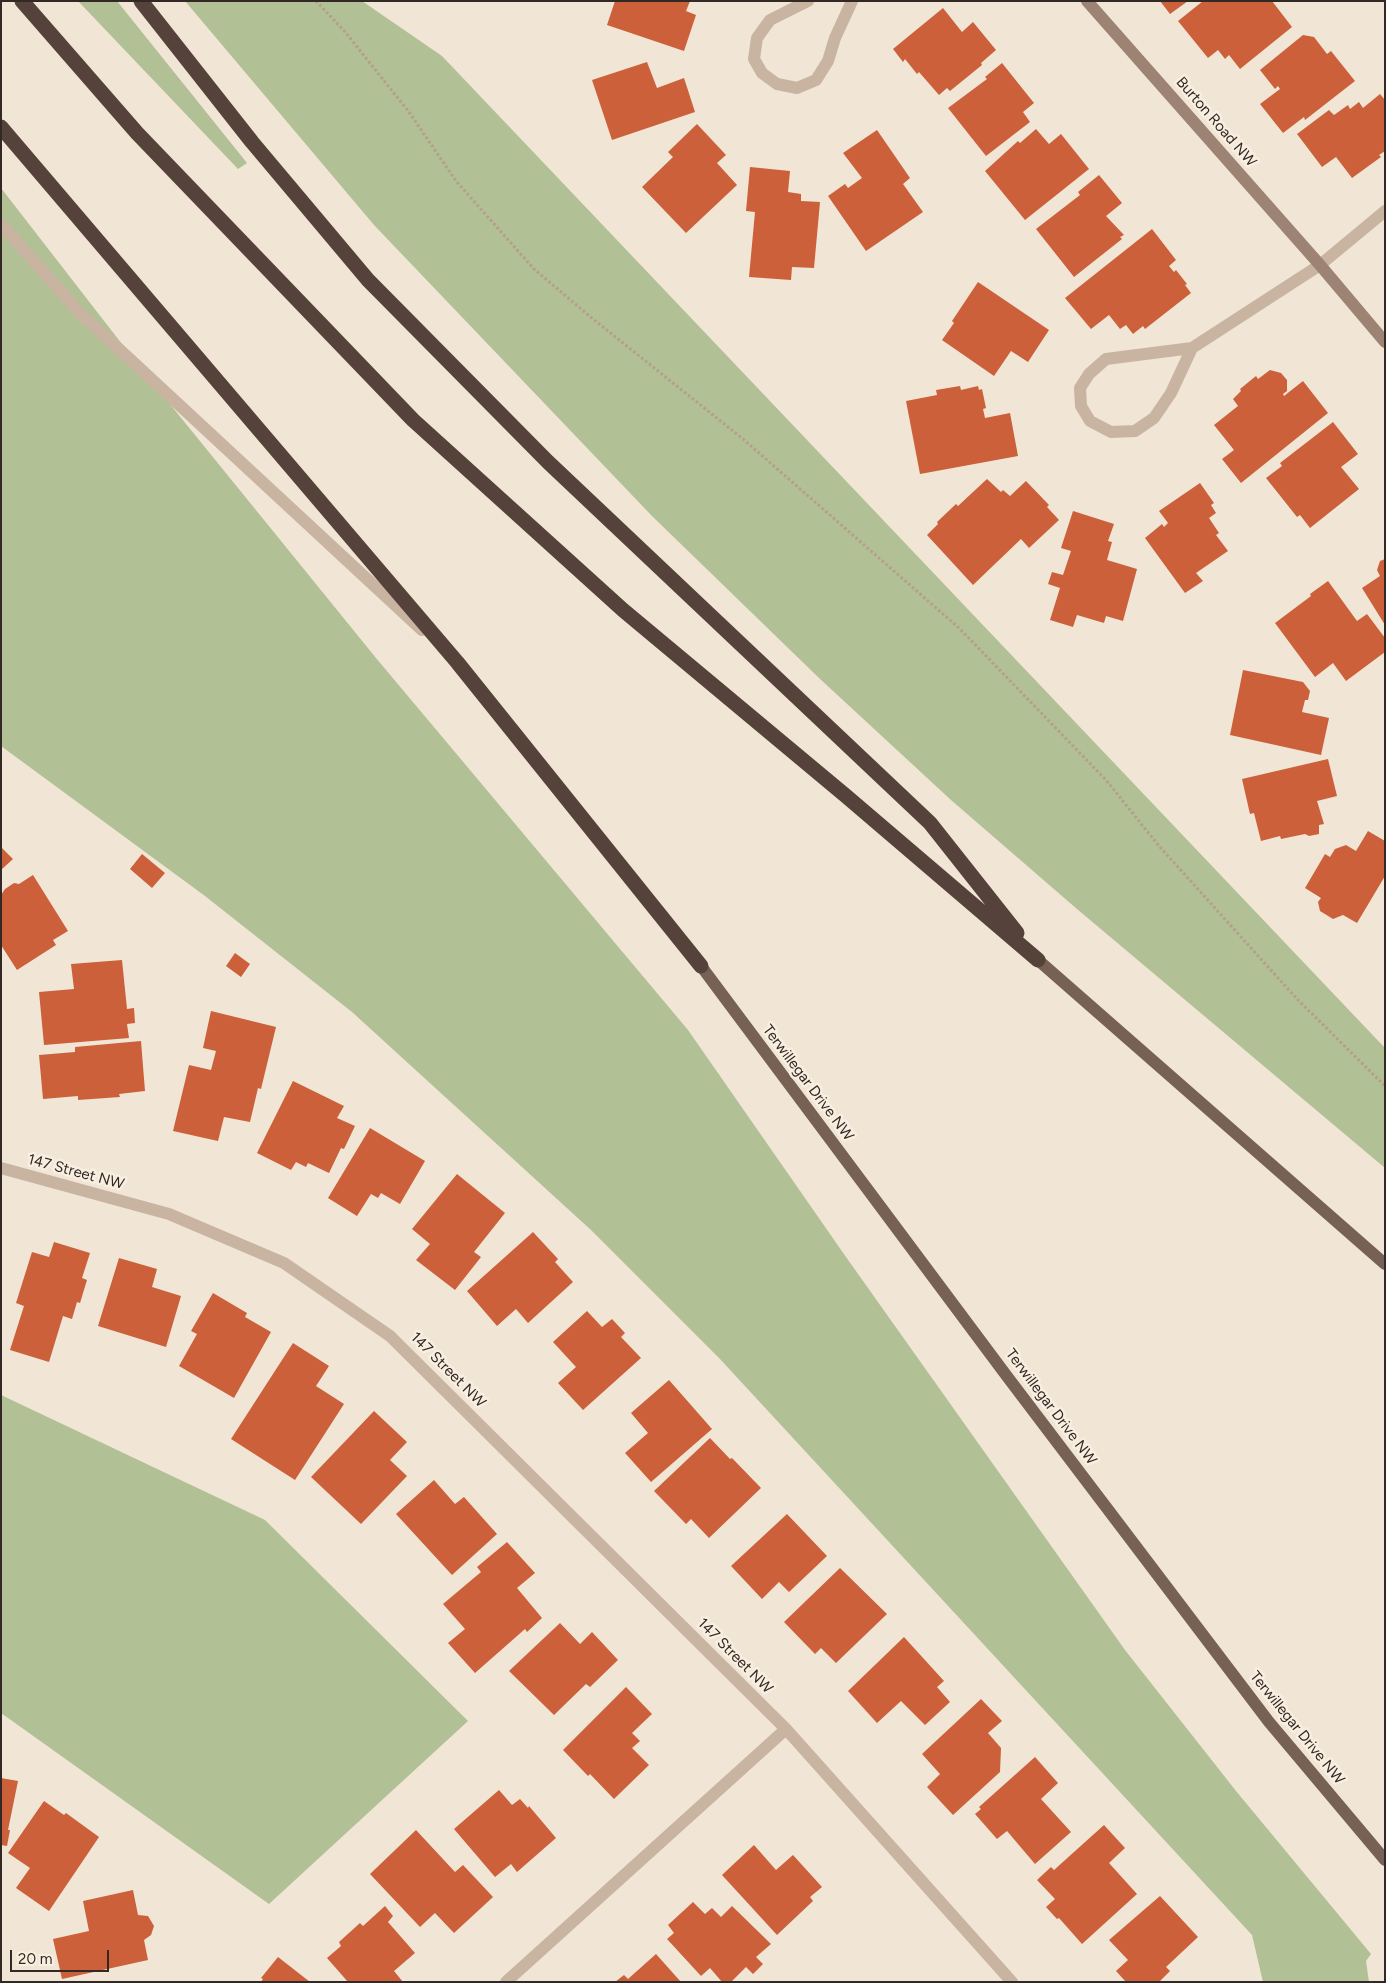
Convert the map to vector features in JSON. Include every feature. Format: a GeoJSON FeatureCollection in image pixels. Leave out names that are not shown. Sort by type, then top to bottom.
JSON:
{"type":"FeatureCollection","features":[{"type":"Feature","properties":{"kind":"highway"},"geometry":{"type":"LineString","coordinates":[[22,1],[137,133],[413,420],[623,610],[846,796],[1038,960]]}},
{"type":"Feature","properties":{"kind":"highway"},"geometry":{"type":"LineString","coordinates":[[141,1],[252,142],[368,280],[555,468],[930,823],[1038,960]]}},
{"type":"Feature","properties":{"kind":"highway"},"geometry":{"type":"LineString","coordinates":[[1,127],[457,662],[700,966]]}},
{"type":"Feature","properties":{"kind":"main road"},"geometry":{"type":"LineString","coordinates":[[1038,960],[1385,1264]]}},
{"type":"Feature","properties":{"kind":"main road","name":"Terwillegar Drive NW"},"geometry":{"type":"LineString","coordinates":[[700,966],[1269,1722],[1385,1860]]}},
{"type":"Feature","properties":{"kind":"street"},"geometry":{"type":"LineString","coordinates":[[808,1],[770,20],[757,38],[754,59],[762,73],[777,84],[797,88],[816,80],[828,61],[835,38],[852,1]]}},
{"type":"Feature","properties":{"kind":"street","name":"Burton Road NW"},"geometry":{"type":"LineString","coordinates":[[1087,1],[1320,265],[1385,342]]}},
{"type":"Feature","properties":{"kind":"street"},"geometry":{"type":"LineString","coordinates":[[1192,348],[1171,393],[1154,418],[1135,431],[1111,432],[1090,421],[1081,406],[1080,388],[1089,374],[1106,359],[1192,348],[1320,265],[1385,212]]}},
{"type":"Feature","properties":{"kind":"street"},"geometry":{"type":"LineString","coordinates":[[1,224],[79,312],[457,662]]}},
{"type":"Feature","properties":{"kind":"street","name":"147 Street NW"},"geometry":{"type":"LineString","coordinates":[[1,1168],[169,1214],[284,1263],[390,1336],[786,1729],[1012,1982]]}},
{"type":"Feature","properties":{"kind":"street"},"geometry":{"type":"LineString","coordinates":[[506,1982],[786,1729]]}},
{"type":"Feature","properties":{"kind":"path"},"geometry":{"type":"LineString","coordinates":[[316,1],[346,33],[408,112],[456,181],[534,269],[593,319],[743,438],[959,628],[1106,780],[1159,846],[1297,999],[1385,1086]]}},
{"type":"Feature","properties":{"kind":"green space"},"geometry":{"type":"Polygon","coordinates":[[[78,1],[117,1],[247,163],[238,169],[78,1]]]}},
{"type":"Feature","properties":{"kind":"green space"},"geometry":{"type":"Polygon","coordinates":[[[185,1],[362,1],[442,56],[1385,1048],[1385,1168],[1077,909],[951,800],[819,678],[652,516],[374,225],[185,1]]]}},
{"type":"Feature","properties":{"kind":"green space"},"geometry":{"type":"Polygon","coordinates":[[[1,188],[139,366],[376,658],[688,1030],[846,1257],[1125,1650],[1236,1791],[1371,1954],[1366,1961],[1369,1982],[1263,1982],[1252,1935],[720,1359],[591,1230],[352,1012],[205,896],[1,746],[1,188]]]}},
{"type":"Feature","properties":{"kind":"green space"},"geometry":{"type":"Polygon","coordinates":[[[1,1395],[265,1520],[468,1721],[269,1904],[1,1713],[1,1395]]]}},
{"type":"Feature","properties":{"kind":"building"},"geometry":{"type":"Polygon","coordinates":[[[615,1],[690,1],[686,11],[696,15],[684,51],[607,25],[615,1]]]}},
{"type":"Feature","properties":{"kind":"building"},"geometry":{"type":"Polygon","coordinates":[[[1160,1],[1188,1],[1170,14],[1160,1]]]}},
{"type":"Feature","properties":{"kind":"building"},"geometry":{"type":"Polygon","coordinates":[[[1203,1],[1272,1],[1292,27],[1240,69],[1229,55],[1225,59],[1218,50],[1208,58],[1178,21],[1203,1]]]}},
{"type":"Feature","properties":{"kind":"building"},"geometry":{"type":"Polygon","coordinates":[[[943,8],[962,32],[973,22],[996,50],[981,63],[982,65],[950,91],[947,88],[939,95],[919,72],[917,74],[905,59],[903,62],[893,49],[943,8]]]}},
{"type":"Feature","properties":{"kind":"building"},"geometry":{"type":"Polygon","coordinates":[[[1303,35],[1314,37],[1327,54],[1331,51],[1355,81],[1305,120],[1304,117],[1283,133],[1260,104],[1280,89],[1278,86],[1275,89],[1260,70],[1303,35]]]}},
{"type":"Feature","properties":{"kind":"building"},"geometry":{"type":"Polygon","coordinates":[[[647,62],[657,88],[684,78],[695,112],[612,140],[592,80],[647,62]]]}},
{"type":"Feature","properties":{"kind":"building"},"geometry":{"type":"Polygon","coordinates":[[[1002,63],[1034,103],[1023,112],[1030,122],[986,156],[948,108],[987,79],[985,77],[1002,63]]]}},
{"type":"Feature","properties":{"kind":"building"},"geometry":{"type":"Polygon","coordinates":[[[1380,94],[1385,100],[1385,151],[1379,155],[1381,157],[1352,178],[1336,157],[1322,167],[1297,134],[1329,110],[1334,115],[1348,105],[1350,109],[1359,102],[1363,108],[1380,94]]]}},
{"type":"Feature","properties":{"kind":"building"},"geometry":{"type":"Polygon","coordinates":[[[697,124],[726,155],[717,163],[737,185],[686,233],[642,187],[673,157],[668,152],[697,124]]]}},
{"type":"Feature","properties":{"kind":"building"},"geometry":{"type":"Polygon","coordinates":[[[1036,129],[1049,144],[1061,134],[1089,169],[1025,220],[985,171],[1018,141],[1020,143],[1036,129]]]}},
{"type":"Feature","properties":{"kind":"building"},"geometry":{"type":"Polygon","coordinates":[[[877,130],[910,178],[903,184],[923,212],[866,251],[828,196],[845,184],[848,188],[862,178],[843,153],[877,130]]]}},
{"type":"Feature","properties":{"kind":"building"},"geometry":{"type":"Polygon","coordinates":[[[750,167],[790,171],[788,192],[801,194],[801,201],[820,202],[814,268],[792,267],[791,280],[749,277],[755,212],[746,211],[750,167]]]}},
{"type":"Feature","properties":{"kind":"building"},"geometry":{"type":"Polygon","coordinates":[[[1099,175],[1122,203],[1106,216],[1124,235],[1120,237],[1122,239],[1074,277],[1036,229],[1080,195],[1078,192],[1099,175]]]}},
{"type":"Feature","properties":{"kind":"building"},"geometry":{"type":"Polygon","coordinates":[[[1152,229],[1176,260],[1169,266],[1174,272],[1176,270],[1187,284],[1185,285],[1191,293],[1145,329],[1143,326],[1133,334],[1126,325],[1120,329],[1109,315],[1091,329],[1065,298],[1152,229]]]}},
{"type":"Feature","properties":{"kind":"building"},"geometry":{"type":"Polygon","coordinates":[[[978,282],[1049,330],[1028,362],[1011,351],[994,376],[942,340],[954,323],[952,321],[978,282]]]}},
{"type":"Feature","properties":{"kind":"building"},"geometry":{"type":"Polygon","coordinates":[[[1270,370],[1281,373],[1287,380],[1287,391],[1283,394],[1284,396],[1303,381],[1328,413],[1241,483],[1222,459],[1234,450],[1214,425],[1238,406],[1233,399],[1241,391],[1240,389],[1256,376],[1258,379],[1270,370]]]}},
{"type":"Feature","properties":{"kind":"building"},"geometry":{"type":"Polygon","coordinates":[[[960,386],[961,390],[978,386],[979,390],[982,389],[986,408],[983,409],[985,418],[1010,413],[1018,456],[920,474],[906,401],[937,395],[936,390],[960,386]]]}},
{"type":"Feature","properties":{"kind":"building"},"geometry":{"type":"Polygon","coordinates":[[[1333,422],[1358,454],[1341,467],[1359,489],[1310,528],[1300,515],[1297,517],[1266,478],[1282,466],[1280,463],[1333,422]]]}},
{"type":"Feature","properties":{"kind":"building"},"geometry":{"type":"Polygon","coordinates":[[[987,479],[1001,492],[1003,490],[1010,496],[1026,481],[1049,505],[1047,507],[1059,520],[1029,548],[1021,539],[973,585],[927,535],[938,524],[937,522],[956,504],[958,506],[987,479]]]}},
{"type":"Feature","properties":{"kind":"building"},"geometry":{"type":"Polygon","coordinates":[[[1200,483],[1214,503],[1211,505],[1216,513],[1209,518],[1219,533],[1216,535],[1228,551],[1196,573],[1203,581],[1185,593],[1145,538],[1162,524],[1164,527],[1168,523],[1159,511],[1200,483]]]}},
{"type":"Feature","properties":{"kind":"building"},"geometry":{"type":"Polygon","coordinates":[[[1073,511],[1114,524],[1108,541],[1112,542],[1107,560],[1137,569],[1123,621],[1106,616],[1104,623],[1077,615],[1073,627],[1050,620],[1060,588],[1048,584],[1052,572],[1063,575],[1071,551],[1061,548],[1073,511]]]}},
{"type":"Feature","properties":{"kind":"building"},"geometry":{"type":"Polygon","coordinates":[[[1385,559],[1385,625],[1362,588],[1380,576],[1377,570],[1380,561],[1385,559]]]}},
{"type":"Feature","properties":{"kind":"building"},"geometry":{"type":"Polygon","coordinates":[[[1328,581],[1357,621],[1367,614],[1385,638],[1385,652],[1346,681],[1333,663],[1315,677],[1275,623],[1328,581]]]}},
{"type":"Feature","properties":{"kind":"building"},"geometry":{"type":"Polygon","coordinates":[[[1243,670],[1303,682],[1310,691],[1302,712],[1329,718],[1321,755],[1230,735],[1243,670]]]}},
{"type":"Feature","properties":{"kind":"building"},"geometry":{"type":"Polygon","coordinates":[[[1328,759],[1337,796],[1317,801],[1324,824],[1319,825],[1319,834],[1309,836],[1305,834],[1281,839],[1280,836],[1261,841],[1254,813],[1250,814],[1242,779],[1328,759]]]}},
{"type":"Feature","properties":{"kind":"building"},"geometry":{"type":"Polygon","coordinates":[[[1368,831],[1385,841],[1385,876],[1357,923],[1343,915],[1333,919],[1320,911],[1318,902],[1321,898],[1305,888],[1325,854],[1330,857],[1335,849],[1346,845],[1356,851],[1368,831]]]}},
{"type":"Feature","properties":{"kind":"building"},"geometry":{"type":"Polygon","coordinates":[[[1,847],[13,859],[1,870],[1,847]]]}},
{"type":"Feature","properties":{"kind":"building"},"geometry":{"type":"Polygon","coordinates":[[[142,854],[165,873],[152,888],[130,869],[142,854]]]}},
{"type":"Feature","properties":{"kind":"building"},"geometry":{"type":"Polygon","coordinates":[[[33,875],[68,931],[53,940],[56,945],[17,970],[1,945],[1,895],[5,889],[14,883],[19,884],[33,875]]]}},
{"type":"Feature","properties":{"kind":"building"},"geometry":{"type":"Polygon","coordinates":[[[235,953],[250,964],[241,977],[226,966],[235,953]]]}},
{"type":"Feature","properties":{"kind":"building"},"geometry":{"type":"Polygon","coordinates":[[[122,960],[127,1009],[134,1008],[135,1023],[127,1024],[129,1038],[44,1045],[39,992],[74,989],[71,964],[122,960]]]}},
{"type":"Feature","properties":{"kind":"building"},"geometry":{"type":"Polygon","coordinates":[[[211,1011],[276,1027],[261,1089],[258,1088],[250,1122],[224,1117],[218,1141],[173,1131],[189,1065],[211,1070],[216,1051],[203,1048],[211,1011]]]}},
{"type":"Feature","properties":{"kind":"building"},"geometry":{"type":"Polygon","coordinates":[[[141,1041],[145,1091],[119,1094],[120,1097],[78,1100],[78,1096],[43,1099],[39,1055],[75,1052],[75,1047],[141,1041]]]}},
{"type":"Feature","properties":{"kind":"building"},"geometry":{"type":"Polygon","coordinates":[[[293,1081],[344,1106],[337,1118],[355,1126],[344,1149],[341,1148],[329,1173],[308,1163],[306,1167],[296,1162],[291,1170],[257,1153],[293,1081]]]}},
{"type":"Feature","properties":{"kind":"building"},"geometry":{"type":"Polygon","coordinates":[[[370,1128],[425,1161],[400,1204],[381,1193],[378,1198],[371,1194],[357,1216],[328,1198],[370,1128]]]}},
{"type":"Feature","properties":{"kind":"building"},"geometry":{"type":"Polygon","coordinates":[[[457,1174],[505,1213],[474,1252],[481,1257],[455,1290],[416,1260],[430,1244],[412,1229],[457,1174]]]}},
{"type":"Feature","properties":{"kind":"building"},"geometry":{"type":"Polygon","coordinates":[[[533,1232],[558,1259],[555,1262],[573,1282],[528,1323],[516,1309],[497,1326],[467,1291],[533,1232]]]}},
{"type":"Feature","properties":{"kind":"building"},"geometry":{"type":"Polygon","coordinates":[[[54,1242],[90,1253],[82,1278],[87,1280],[80,1303],[77,1302],[72,1319],[63,1316],[49,1362],[10,1350],[24,1306],[16,1303],[32,1252],[49,1257],[54,1242]]]}},
{"type":"Feature","properties":{"kind":"building"},"geometry":{"type":"Polygon","coordinates":[[[119,1258],[157,1269],[152,1287],[181,1296],[166,1347],[98,1326],[119,1258]]]}},
{"type":"Feature","properties":{"kind":"building"},"geometry":{"type":"Polygon","coordinates":[[[213,1293],[247,1313],[245,1317],[271,1332],[234,1398],[179,1366],[197,1334],[191,1331],[213,1293]]]}},
{"type":"Feature","properties":{"kind":"building"},"geometry":{"type":"Polygon","coordinates":[[[587,1311],[602,1327],[612,1319],[625,1333],[621,1337],[641,1358],[583,1410],[558,1383],[576,1367],[553,1342],[587,1311]]]}},
{"type":"Feature","properties":{"kind":"building"},"geometry":{"type":"Polygon","coordinates":[[[293,1343],[329,1366],[316,1386],[344,1404],[295,1480],[231,1439],[293,1343]]]}},
{"type":"Feature","properties":{"kind":"building"},"geometry":{"type":"Polygon","coordinates":[[[669,1380],[712,1429],[651,1482],[625,1453],[648,1433],[631,1413],[669,1380]]]}},
{"type":"Feature","properties":{"kind":"building"},"geometry":{"type":"Polygon","coordinates":[[[374,1411],[407,1442],[390,1460],[407,1476],[361,1524],[311,1477],[374,1411]]]}},
{"type":"Feature","properties":{"kind":"building"},"geometry":{"type":"Polygon","coordinates":[[[710,1438],[761,1488],[709,1538],[691,1519],[686,1524],[654,1491],[710,1438]]]}},
{"type":"Feature","properties":{"kind":"building"},"geometry":{"type":"Polygon","coordinates":[[[434,1480],[455,1504],[464,1497],[497,1534],[452,1575],[396,1514],[434,1480]]]}},
{"type":"Feature","properties":{"kind":"building"},"geometry":{"type":"Polygon","coordinates":[[[787,1514],[827,1556],[789,1592],[779,1582],[762,1599],[731,1566],[787,1514]]]}},
{"type":"Feature","properties":{"kind":"building"},"geometry":{"type":"Polygon","coordinates":[[[507,1542],[535,1573],[517,1588],[542,1618],[527,1632],[525,1629],[475,1673],[448,1643],[465,1629],[443,1604],[481,1572],[477,1567],[507,1542]]]}},
{"type":"Feature","properties":{"kind":"building"},"geometry":{"type":"Polygon","coordinates":[[[840,1568],[887,1614],[836,1663],[821,1648],[815,1654],[784,1622],[840,1568]]]}},
{"type":"Feature","properties":{"kind":"building"},"geometry":{"type":"Polygon","coordinates":[[[560,1623],[580,1644],[592,1632],[618,1660],[590,1687],[586,1684],[554,1715],[509,1671],[560,1623]]]}},
{"type":"Feature","properties":{"kind":"building"},"geometry":{"type":"Polygon","coordinates":[[[904,1637],[944,1681],[937,1687],[950,1702],[925,1725],[901,1701],[877,1723],[848,1691],[904,1637]]]}},
{"type":"Feature","properties":{"kind":"building"},"geometry":{"type":"Polygon","coordinates":[[[626,1687],[652,1714],[632,1733],[640,1741],[632,1748],[649,1765],[614,1799],[563,1750],[626,1687]]]}},
{"type":"Feature","properties":{"kind":"building"},"geometry":{"type":"Polygon","coordinates":[[[981,1699],[1002,1721],[988,1733],[1001,1748],[1000,1772],[953,1815],[927,1787],[940,1774],[922,1754],[981,1699]]]}},
{"type":"Feature","properties":{"kind":"building"},"geometry":{"type":"Polygon","coordinates":[[[1035,1757],[1058,1783],[1041,1799],[1071,1832],[1035,1864],[1007,1831],[997,1839],[975,1814],[981,1809],[979,1807],[1035,1757]]]}},
{"type":"Feature","properties":{"kind":"building"},"geometry":{"type":"Polygon","coordinates":[[[1,1778],[18,1781],[8,1830],[10,1830],[7,1846],[1,1845],[1,1778]]]}},
{"type":"Feature","properties":{"kind":"building"},"geometry":{"type":"Polygon","coordinates":[[[499,1790],[512,1805],[520,1799],[528,1808],[529,1806],[556,1838],[517,1872],[511,1864],[495,1877],[454,1829],[499,1790]]]}},
{"type":"Feature","properties":{"kind":"building"},"geometry":{"type":"Polygon","coordinates":[[[44,1801],[64,1815],[66,1813],[99,1837],[49,1911],[16,1888],[30,1868],[8,1853],[44,1801]]]}},
{"type":"Feature","properties":{"kind":"building"},"geometry":{"type":"Polygon","coordinates":[[[1104,1825],[1125,1848],[1109,1863],[1137,1894],[1082,1944],[1059,1918],[1057,1919],[1046,1907],[1055,1899],[1037,1880],[1051,1867],[1054,1870],[1104,1825]]]}},
{"type":"Feature","properties":{"kind":"building"},"geometry":{"type":"Polygon","coordinates":[[[416,1830],[455,1872],[463,1865],[493,1897],[454,1933],[435,1913],[420,1927],[370,1874],[416,1830]]]}},
{"type":"Feature","properties":{"kind":"building"},"geometry":{"type":"Polygon","coordinates":[[[754,1845],[776,1870],[793,1855],[822,1887],[810,1897],[813,1901],[777,1935],[722,1875],[754,1845]]]}},
{"type":"Feature","properties":{"kind":"building"},"geometry":{"type":"Polygon","coordinates":[[[133,1890],[138,1915],[148,1916],[154,1926],[151,1935],[144,1940],[148,1960],[62,1979],[53,1939],[89,1931],[83,1901],[133,1890]]]}},
{"type":"Feature","properties":{"kind":"building"},"geometry":{"type":"Polygon","coordinates":[[[1160,1896],[1198,1937],[1166,1967],[1170,1971],[1159,1982],[1126,1982],[1116,1971],[1128,1960],[1109,1940],[1160,1896]]]}},
{"type":"Feature","properties":{"kind":"building"},"geometry":{"type":"Polygon","coordinates":[[[693,1902],[705,1914],[712,1908],[721,1917],[732,1906],[771,1944],[756,1957],[763,1964],[753,1974],[746,1967],[731,1982],[722,1982],[710,1968],[701,1976],[667,1939],[674,1933],[668,1925],[693,1902]]]}},
{"type":"Feature","properties":{"kind":"building"},"geometry":{"type":"Polygon","coordinates":[[[385,1906],[393,1916],[388,1922],[415,1953],[394,1971],[403,1982],[348,1982],[327,1958],[341,1946],[339,1942],[360,1923],[363,1926],[385,1906]]]}},
{"type":"Feature","properties":{"kind":"building"},"geometry":{"type":"Polygon","coordinates":[[[656,1954],[681,1982],[615,1982],[624,1975],[628,1979],[656,1954]]]}},
{"type":"Feature","properties":{"kind":"building"},"geometry":{"type":"Polygon","coordinates":[[[278,1957],[310,1982],[261,1982],[263,1979],[261,1978],[278,1957]]]}}]}
